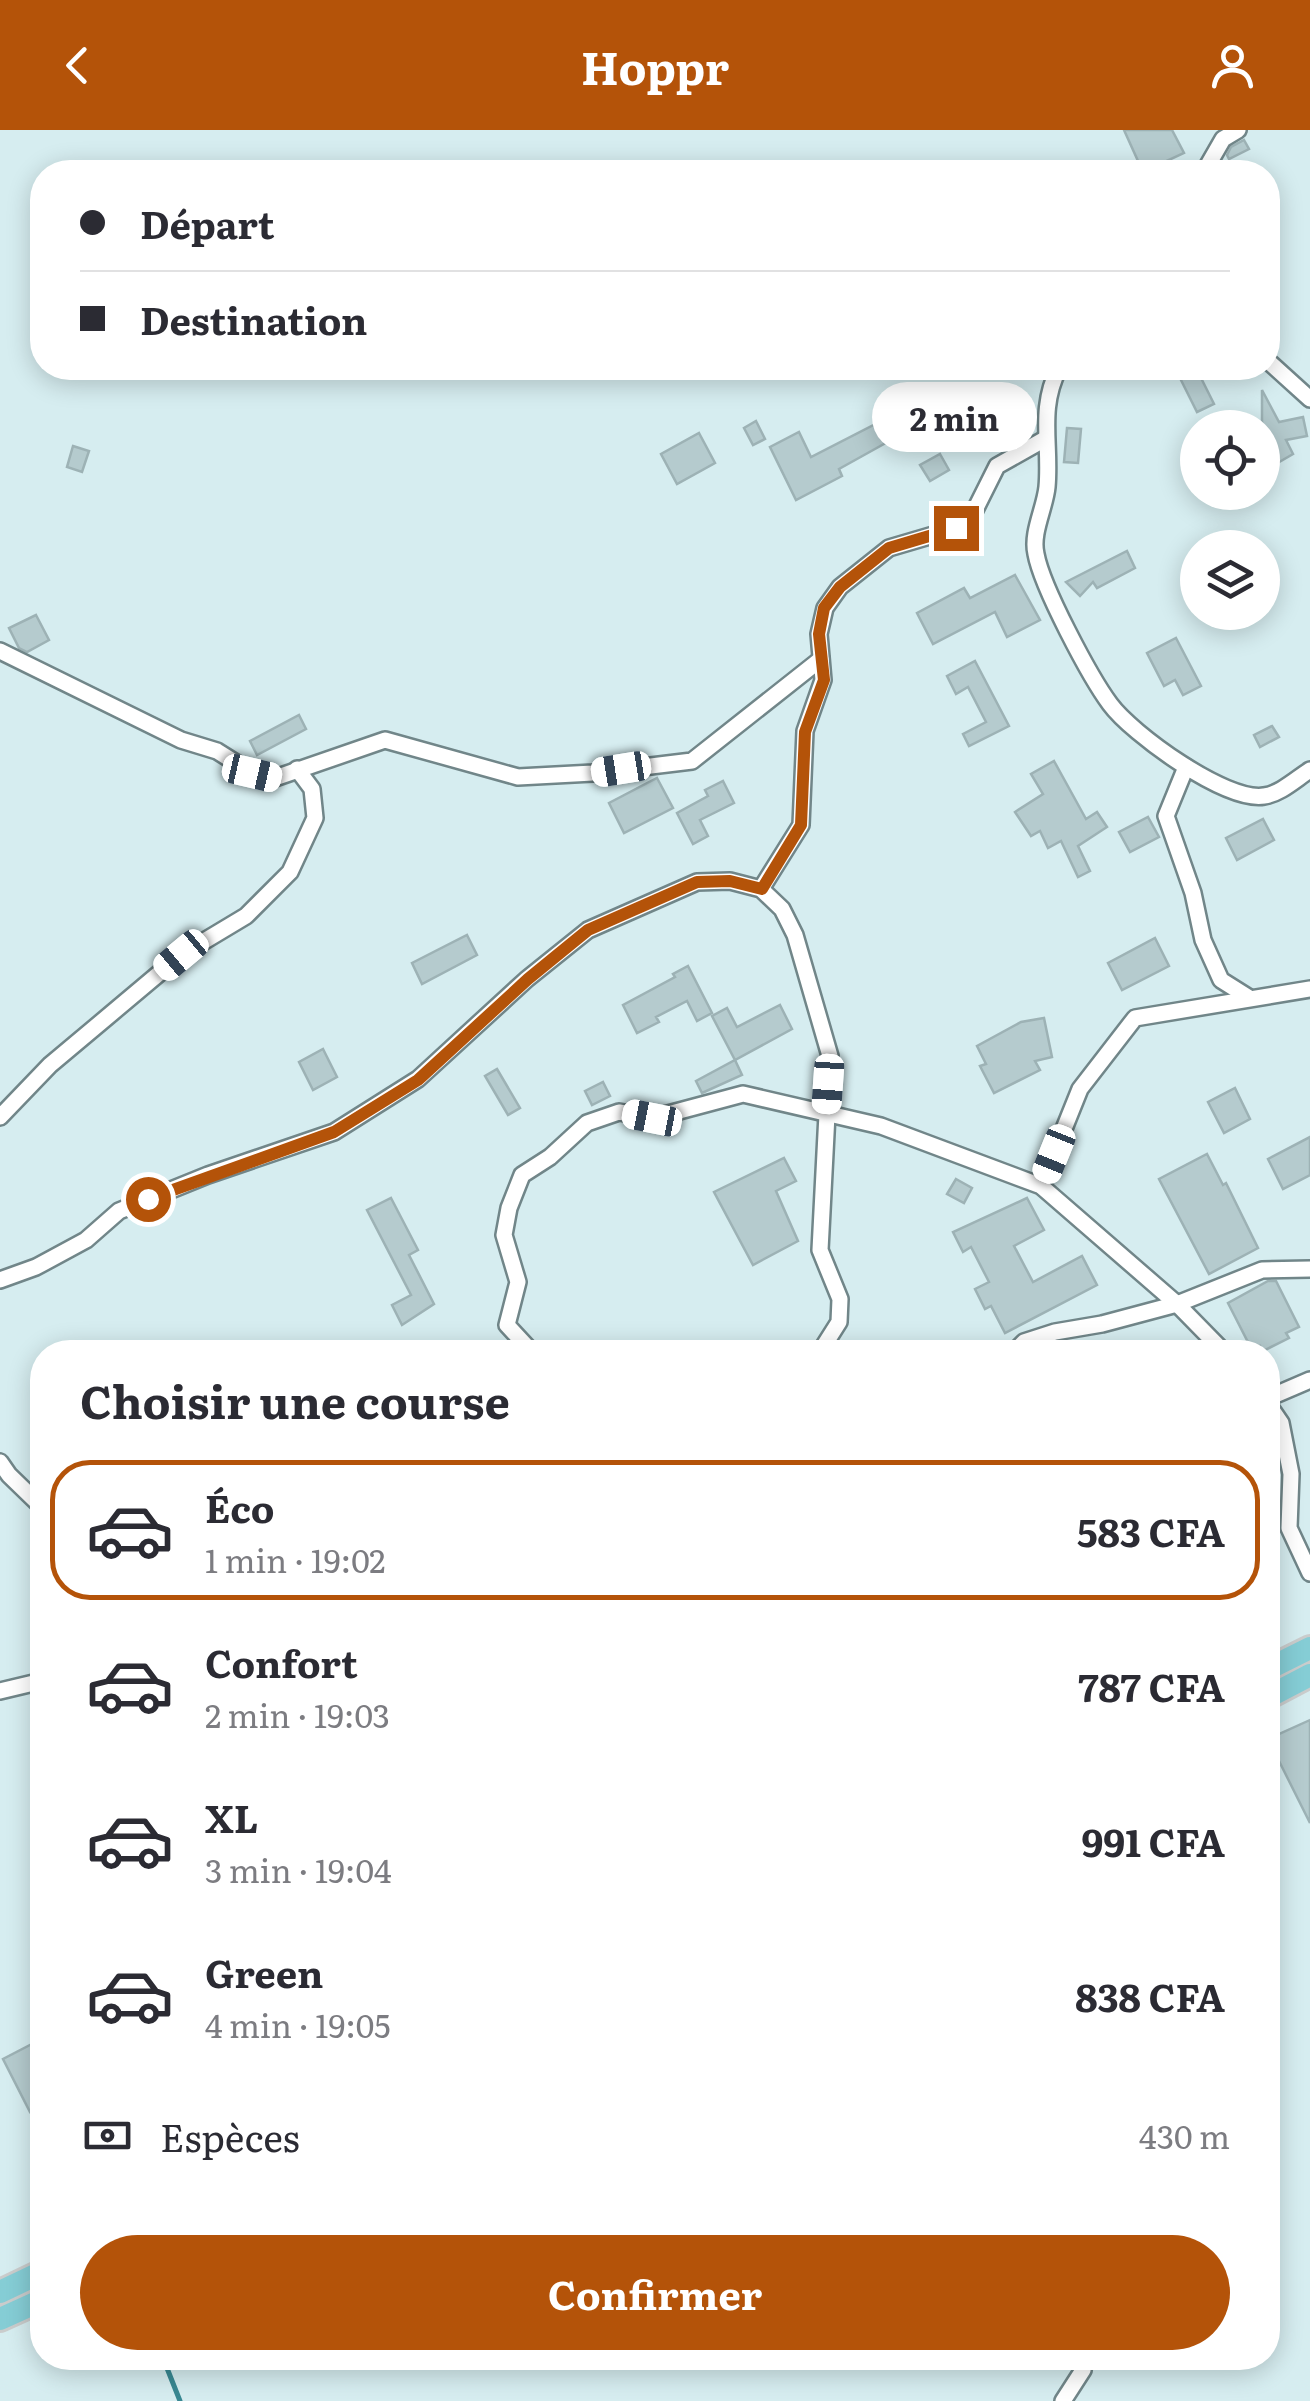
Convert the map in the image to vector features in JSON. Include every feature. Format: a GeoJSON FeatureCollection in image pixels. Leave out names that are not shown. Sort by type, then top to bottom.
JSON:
{"type":"FeatureCollection","features":[{"type":"Feature","properties":{"kind":"main road"},"geometry":{"type":"LineString","coordinates":[[1280,1663],[1310,1648]]}},
{"type":"Feature","properties":{"kind":"main road"},"geometry":{"type":"LineString","coordinates":[[1280,1690],[1310,1676]]}},
{"type":"Feature","properties":{"kind":"main road"},"geometry":{"type":"LineString","coordinates":[[0,2292],[30,2278]]}},
{"type":"Feature","properties":{"kind":"main road"},"geometry":{"type":"LineString","coordinates":[[0,2319],[30,2305]]}},
{"type":"Feature","properties":{"kind":"street"},"geometry":{"type":"LineString","coordinates":[[1211,160],[1222,139],[1238,130]]}},
{"type":"Feature","properties":{"kind":"street"},"geometry":{"type":"LineString","coordinates":[[1280,372],[1310,399]]}},
{"type":"Feature","properties":{"kind":"street"},"geometry":{"type":"LineString","coordinates":[[1053,380],[1048,390],[1045,439],[1047,486],[1035,552],[1050,592],[1112,706],[1186,767],[1226,789],[1258,797],[1274,794],[1310,770]]}},
{"type":"Feature","properties":{"kind":"street"},"geometry":{"type":"LineString","coordinates":[[762,889],[801,825],[805,732],[824,680],[819,634],[824,608],[840,587],[889,548],[956,528],[973,514],[998,466],[1045,439]]}},
{"type":"Feature","properties":{"kind":"street"},"geometry":{"type":"LineString","coordinates":[[0,652],[181,740],[217,751],[252,773],[275,778],[385,740],[518,777],[594,773],[692,760],[821,660]]}},
{"type":"Feature","properties":{"kind":"street"},"geometry":{"type":"LineString","coordinates":[[1186,767],[1166,816],[1193,893],[1203,940],[1221,980],[1248,997]]}},
{"type":"Feature","properties":{"kind":"street"},"geometry":{"type":"LineString","coordinates":[[0,1117],[50,1065],[181,955],[246,916],[290,872],[316,818],[312,788],[298,769]]}},
{"type":"Feature","properties":{"kind":"street"},"geometry":{"type":"LineString","coordinates":[[0,1280],[36,1267],[86,1240],[118,1211],[334,1132],[418,1080],[588,930],[697,882],[730,881],[762,889],[782,909],[795,935],[830,1056],[820,1250],[840,1299],[839,1322],[828,1340]]}},
{"type":"Feature","properties":{"kind":"street"},"geometry":{"type":"LineString","coordinates":[[1041,1186],[1080,1089],[1135,1018],[1310,988]]}},
{"type":"Feature","properties":{"kind":"street"},"geometry":{"type":"LineString","coordinates":[[521,1340],[507,1325],[518,1282],[504,1235],[522,1175],[550,1157],[587,1123],[619,1112],[652,1118],[743,1094],[881,1126],[1041,1186],[1177,1304],[1212,1340]]}},
{"type":"Feature","properties":{"kind":"street"},"geometry":{"type":"LineString","coordinates":[[1030,1340],[1177,1304],[1262,1270],[1310,1270]]}},
{"type":"Feature","properties":{"kind":"street"},"geometry":{"type":"LineString","coordinates":[[1280,1395],[1310,1380]]}},
{"type":"Feature","properties":{"kind":"street"},"geometry":{"type":"LineString","coordinates":[[1280,1421],[1290,1474],[1289,1528],[1310,1572]]}},
{"type":"Feature","properties":{"kind":"street"},"geometry":{"type":"LineString","coordinates":[[0,1462],[30,1495]]}},
{"type":"Feature","properties":{"kind":"street"},"geometry":{"type":"LineString","coordinates":[[0,1691],[30,1685]]}},
{"type":"Feature","properties":{"kind":"street"},"geometry":{"type":"LineString","coordinates":[[1063,2401],[1083,2370]]}},
{"type":"Feature","properties":{"kind":"building"},"geometry":{"type":"Polygon","coordinates":[[[1124,130],[1172,130],[1184,153],[1169,160],[1138,160],[1124,130]]]}},
{"type":"Feature","properties":{"kind":"building"},"geometry":{"type":"Polygon","coordinates":[[[1244,140],[1249,149],[1229,159],[1231,147],[1244,140]]]}},
{"type":"Feature","properties":{"kind":"building"},"geometry":{"type":"Polygon","coordinates":[[[1181,380],[1202,380],[1214,404],[1196,410],[1181,380]]]}},
{"type":"Feature","properties":{"kind":"building"},"geometry":{"type":"Polygon","coordinates":[[[1262,390],[1273,410],[1262,410],[1262,390]]]}},
{"type":"Feature","properties":{"kind":"building"},"geometry":{"type":"Polygon","coordinates":[[[899,412],[909,430],[839,469],[842,476],[796,500],[770,447],[799,432],[811,457],[899,412]]]}},
{"type":"Feature","properties":{"kind":"building"},"geometry":{"type":"Polygon","coordinates":[[[1303,417],[1307,436],[1286,440],[1293,454],[1280,462],[1280,422],[1303,417]]]}},
{"type":"Feature","properties":{"kind":"building"},"geometry":{"type":"Polygon","coordinates":[[[756,421],[765,439],[753,445],[744,428],[756,421]]]}},
{"type":"Feature","properties":{"kind":"building"},"geometry":{"type":"Polygon","coordinates":[[[1067,428],[1081,429],[1078,463],[1064,462],[1067,428]]]}},
{"type":"Feature","properties":{"kind":"building"},"geometry":{"type":"Polygon","coordinates":[[[699,433],[715,463],[677,484],[661,454],[699,433]]]}},
{"type":"Feature","properties":{"kind":"building"},"geometry":{"type":"Polygon","coordinates":[[[73,446],[89,451],[82,472],[67,467],[73,446]]]}},
{"type":"Feature","properties":{"kind":"building"},"geometry":{"type":"Polygon","coordinates":[[[940,454],[949,470],[930,481],[920,465],[940,454]]]}},
{"type":"Feature","properties":{"kind":"building"},"geometry":{"type":"Polygon","coordinates":[[[1127,551],[1135,568],[1097,588],[1093,582],[1080,596],[1066,582],[1127,551]]]}},
{"type":"Feature","properties":{"kind":"building"},"geometry":{"type":"Polygon","coordinates":[[[1015,575],[1040,620],[1007,637],[995,612],[933,644],[917,613],[964,588],[970,598],[1015,575]]]}},
{"type":"Feature","properties":{"kind":"building"},"geometry":{"type":"Polygon","coordinates":[[[36,615],[49,640],[27,652],[19,648],[9,628],[36,615]]]}},
{"type":"Feature","properties":{"kind":"building"},"geometry":{"type":"Polygon","coordinates":[[[1176,638],[1201,686],[1183,695],[1175,680],[1164,686],[1147,653],[1176,638]]]}},
{"type":"Feature","properties":{"kind":"building"},"geometry":{"type":"Polygon","coordinates":[[[975,661],[1009,726],[969,746],[963,734],[986,722],[968,687],[956,694],[947,676],[975,661]]]}},
{"type":"Feature","properties":{"kind":"building"},"geometry":{"type":"Polygon","coordinates":[[[299,715],[306,729],[257,755],[250,741],[299,715]]]}},
{"type":"Feature","properties":{"kind":"building"},"geometry":{"type":"Polygon","coordinates":[[[1272,726],[1279,737],[1260,747],[1254,735],[1272,726]]]}},
{"type":"Feature","properties":{"kind":"building"},"geometry":{"type":"Polygon","coordinates":[[[1054,761],[1086,819],[1097,812],[1107,827],[1078,846],[1090,871],[1078,877],[1061,841],[1048,848],[1040,831],[1031,836],[1015,812],[1043,794],[1031,774],[1054,761]]]}},
{"type":"Feature","properties":{"kind":"building"},"geometry":{"type":"Polygon","coordinates":[[[657,778],[673,808],[624,833],[609,803],[657,778]]]}},
{"type":"Feature","properties":{"kind":"building"},"geometry":{"type":"Polygon","coordinates":[[[723,781],[734,803],[700,820],[708,836],[693,844],[677,813],[708,796],[705,790],[723,781]]]}},
{"type":"Feature","properties":{"kind":"building"},"geometry":{"type":"Polygon","coordinates":[[[1148,817],[1159,837],[1130,852],[1119,832],[1148,817]]]}},
{"type":"Feature","properties":{"kind":"building"},"geometry":{"type":"Polygon","coordinates":[[[1263,819],[1274,840],[1237,860],[1226,838],[1263,819]]]}},
{"type":"Feature","properties":{"kind":"building"},"geometry":{"type":"Polygon","coordinates":[[[467,935],[477,955],[422,984],[412,963],[467,935]]]}},
{"type":"Feature","properties":{"kind":"building"},"geometry":{"type":"Polygon","coordinates":[[[1155,938],[1169,966],[1122,990],[1108,963],[1155,938]]]}},
{"type":"Feature","properties":{"kind":"building"},"geometry":{"type":"Polygon","coordinates":[[[688,966],[712,1013],[697,1021],[687,1001],[656,1017],[659,1022],[637,1033],[623,1005],[688,966]]]}},
{"type":"Feature","properties":{"kind":"building"},"geometry":{"type":"Polygon","coordinates":[[[780,1005],[792,1029],[735,1060],[712,1016],[727,1008],[737,1027],[780,1005]]]}},
{"type":"Feature","properties":{"kind":"building"},"geometry":{"type":"Polygon","coordinates":[[[1044,1018],[1052,1057],[1035,1061],[1040,1070],[994,1093],[980,1066],[986,1064],[977,1046],[1021,1022],[1044,1018]]]}},
{"type":"Feature","properties":{"kind":"building"},"geometry":{"type":"Polygon","coordinates":[[[323,1049],[337,1077],[313,1090],[299,1062],[323,1049]]]}},
{"type":"Feature","properties":{"kind":"building"},"geometry":{"type":"Polygon","coordinates":[[[735,1060],[742,1075],[702,1093],[696,1081],[735,1060]]]}},
{"type":"Feature","properties":{"kind":"building"},"geometry":{"type":"Polygon","coordinates":[[[497,1069],[520,1108],[508,1115],[485,1076],[497,1069]]]}},
{"type":"Feature","properties":{"kind":"building"},"geometry":{"type":"Polygon","coordinates":[[[603,1082],[610,1096],[592,1105],[585,1091],[603,1082]]]}},
{"type":"Feature","properties":{"kind":"building"},"geometry":{"type":"Polygon","coordinates":[[[1235,1088],[1250,1119],[1224,1133],[1208,1102],[1235,1088]]]}},
{"type":"Feature","properties":{"kind":"building"},"geometry":{"type":"Polygon","coordinates":[[[1310,1137],[1310,1175],[1283,1189],[1268,1159],[1310,1137]]]}},
{"type":"Feature","properties":{"kind":"building"},"geometry":{"type":"Polygon","coordinates":[[[1207,1154],[1258,1248],[1209,1274],[1159,1179],[1207,1154]]]}},
{"type":"Feature","properties":{"kind":"building"},"geometry":{"type":"Polygon","coordinates":[[[784,1158],[796,1181],[776,1191],[798,1241],[753,1265],[714,1192],[784,1158]]]}},
{"type":"Feature","properties":{"kind":"building"},"geometry":{"type":"Polygon","coordinates":[[[956,1179],[972,1188],[964,1203],[947,1194],[956,1179]]]}},
{"type":"Feature","properties":{"kind":"building"},"geometry":{"type":"Polygon","coordinates":[[[391,1198],[418,1250],[409,1255],[434,1304],[402,1325],[392,1305],[411,1295],[367,1210],[391,1198]]]}},
{"type":"Feature","properties":{"kind":"building"},"geometry":{"type":"Polygon","coordinates":[[[1027,1198],[1044,1230],[1014,1246],[1033,1282],[1082,1256],[1097,1285],[1005,1333],[991,1306],[985,1309],[975,1289],[989,1282],[971,1247],[963,1252],[953,1232],[1027,1198]]]}},
{"type":"Feature","properties":{"kind":"building"},"geometry":{"type":"Polygon","coordinates":[[[1268,1281],[1276,1281],[1299,1327],[1286,1333],[1289,1338],[1280,1342],[1247,1340],[1228,1303],[1268,1281]]]}},
{"type":"Feature","properties":{"kind":"building"},"geometry":{"type":"Polygon","coordinates":[[[1310,1720],[1310,1823],[1280,1763],[1280,1734],[1310,1720]]]}},
{"type":"Feature","properties":{"kind":"building"},"geometry":{"type":"Polygon","coordinates":[[[30,2045],[30,2112],[3,2059],[30,2045]]]}},
{"type":"Feature","properties":{"kind":"waterway"},"geometry":{"type":"LineString","coordinates":[[168,2370],[180,2401]]}},
{"type":"Feature","properties":{"kind":"route"},"geometry":{"type":"LineString","coordinates":[[148,1199],[334,1132],[418,1080],[588,930],[697,882],[730,881],[762,889],[801,825],[805,732],[824,680],[819,634],[824,608],[840,587],[889,548],[956,528]]}}]}
